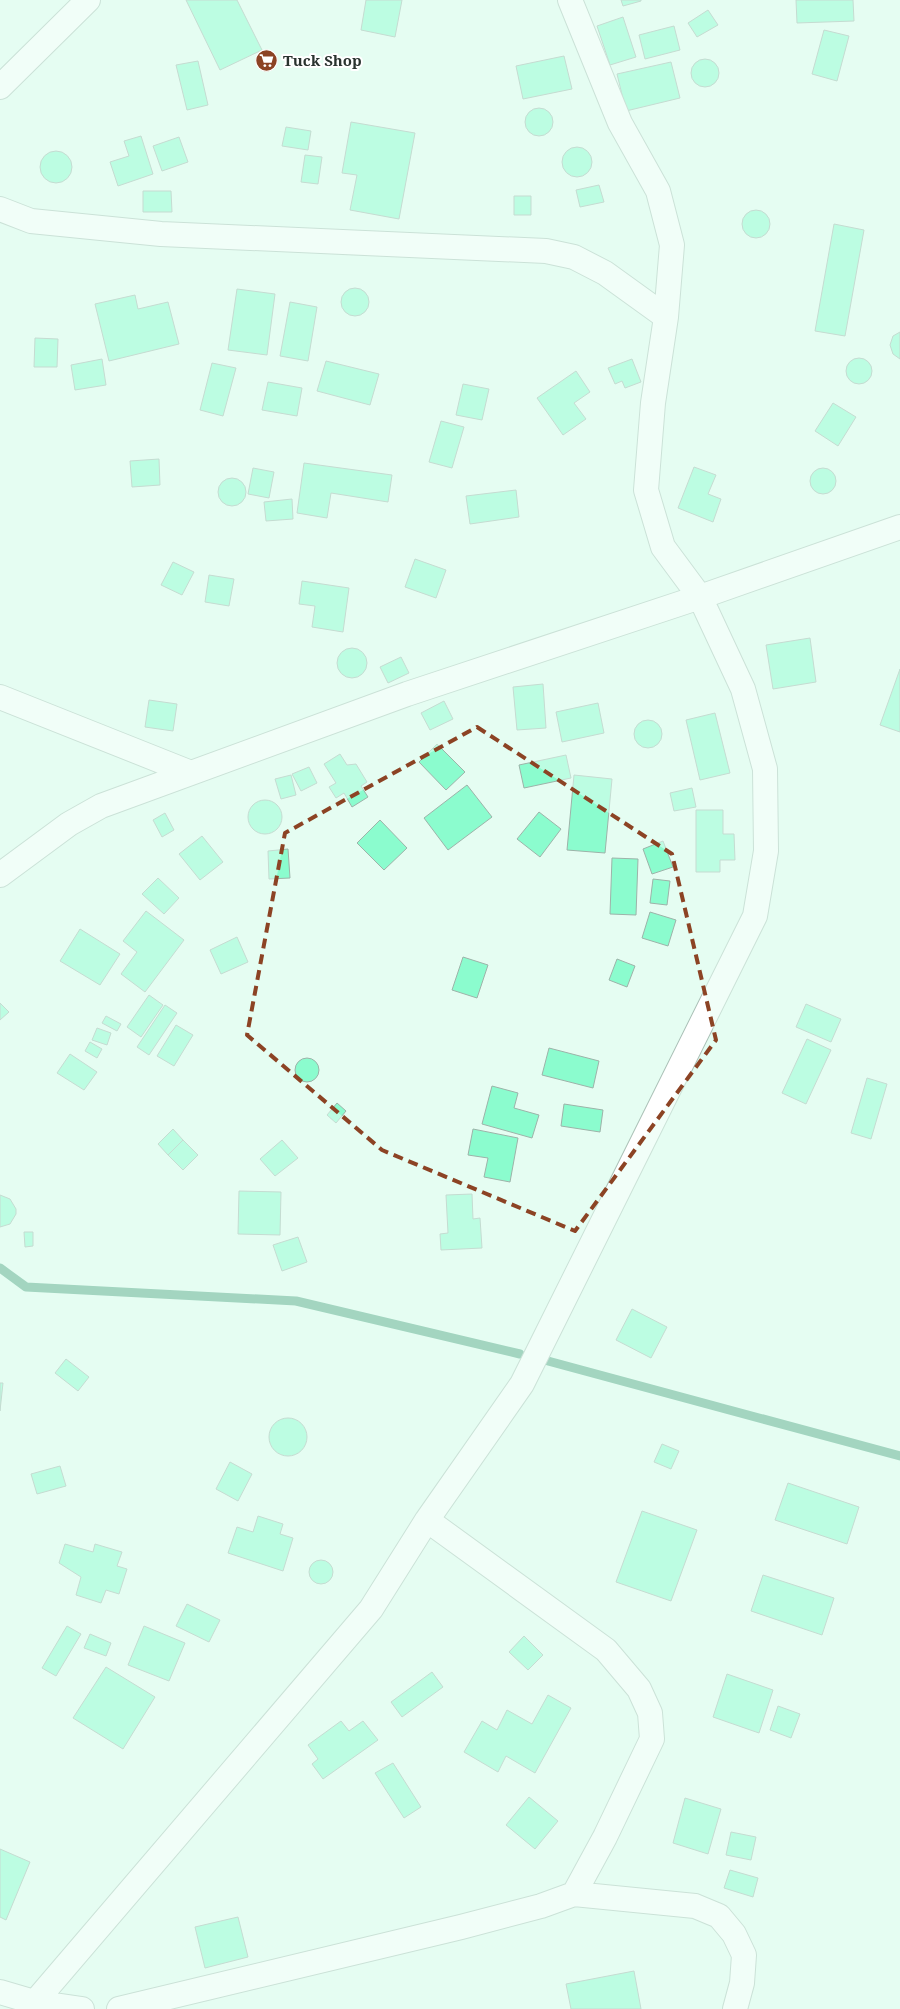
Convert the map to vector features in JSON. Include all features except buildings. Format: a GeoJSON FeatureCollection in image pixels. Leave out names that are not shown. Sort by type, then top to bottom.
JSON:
{"type":"FeatureCollection","features":[{"type":"Feature","properties":{"kind":"street"},"geometry":{"type":"LineString","coordinates":[[0,87],[88,0]]}},
{"type":"Feature","properties":{"kind":"street"},"geometry":{"type":"LineString","coordinates":[[32,2005],[371,1609],[427,1520],[522,1384],[754,916],[766,851],[765,769],[744,689],[700,597],[663,547],[646,490],[653,403],[666,317],[672,245],[658,191],[620,123],[570,0]]}},
{"type":"Feature","properties":{"kind":"street"},"geometry":{"type":"LineString","coordinates":[[0,209],[31,221],[161,234],[546,251],[574,257],[605,273],[666,317]]}},
{"type":"Feature","properties":{"kind":"street"},"geometry":{"type":"LineString","coordinates":[[0,875],[69,824],[101,806],[407,694],[700,597],[900,527]]}},
{"type":"Feature","properties":{"kind":"street"},"geometry":{"type":"LineString","coordinates":[[0,697],[191,774]]}},
{"type":"Feature","properties":{"kind":"street"},"geometry":{"type":"LineString","coordinates":[[427,1520],[606,1650],[638,1690],[650,1713],[652,1739],[605,1837],[574,1894]]}},
{"type":"Feature","properties":{"kind":"street"},"geometry":{"type":"LineString","coordinates":[[119,2009],[470,1925],[541,1906],[574,1894],[695,1906],[719,1916],[734,1934],[744,1955],[742,1982],[735,2009]]}},
{"type":"Feature","properties":{"kind":"street"},"geometry":{"type":"LineString","coordinates":[[0,1992],[32,2005],[82,2009]]}},
{"type":"Feature","properties":{"kind":"highlighted area"},"geometry":{"type":"Polygon","coordinates":[[[477,727],[672,854],[716,1040],[575,1231],[382,1150],[247,1035],[285,833],[477,727]]]}},
{"type":"Feature","properties":{"kind":"waterway"},"geometry":{"type":"LineString","coordinates":[[0,1268],[26,1287],[296,1301],[520,1354]]}},
{"type":"Feature","properties":{"kind":"waterway"},"geometry":{"type":"LineString","coordinates":[[548,1361],[900,1456]]}},
{"type":"Feature","properties":{"kind":"place","name":"Tuck Shop"},"geometry":{"type":"Point","coordinates":[267,60]}}]}
